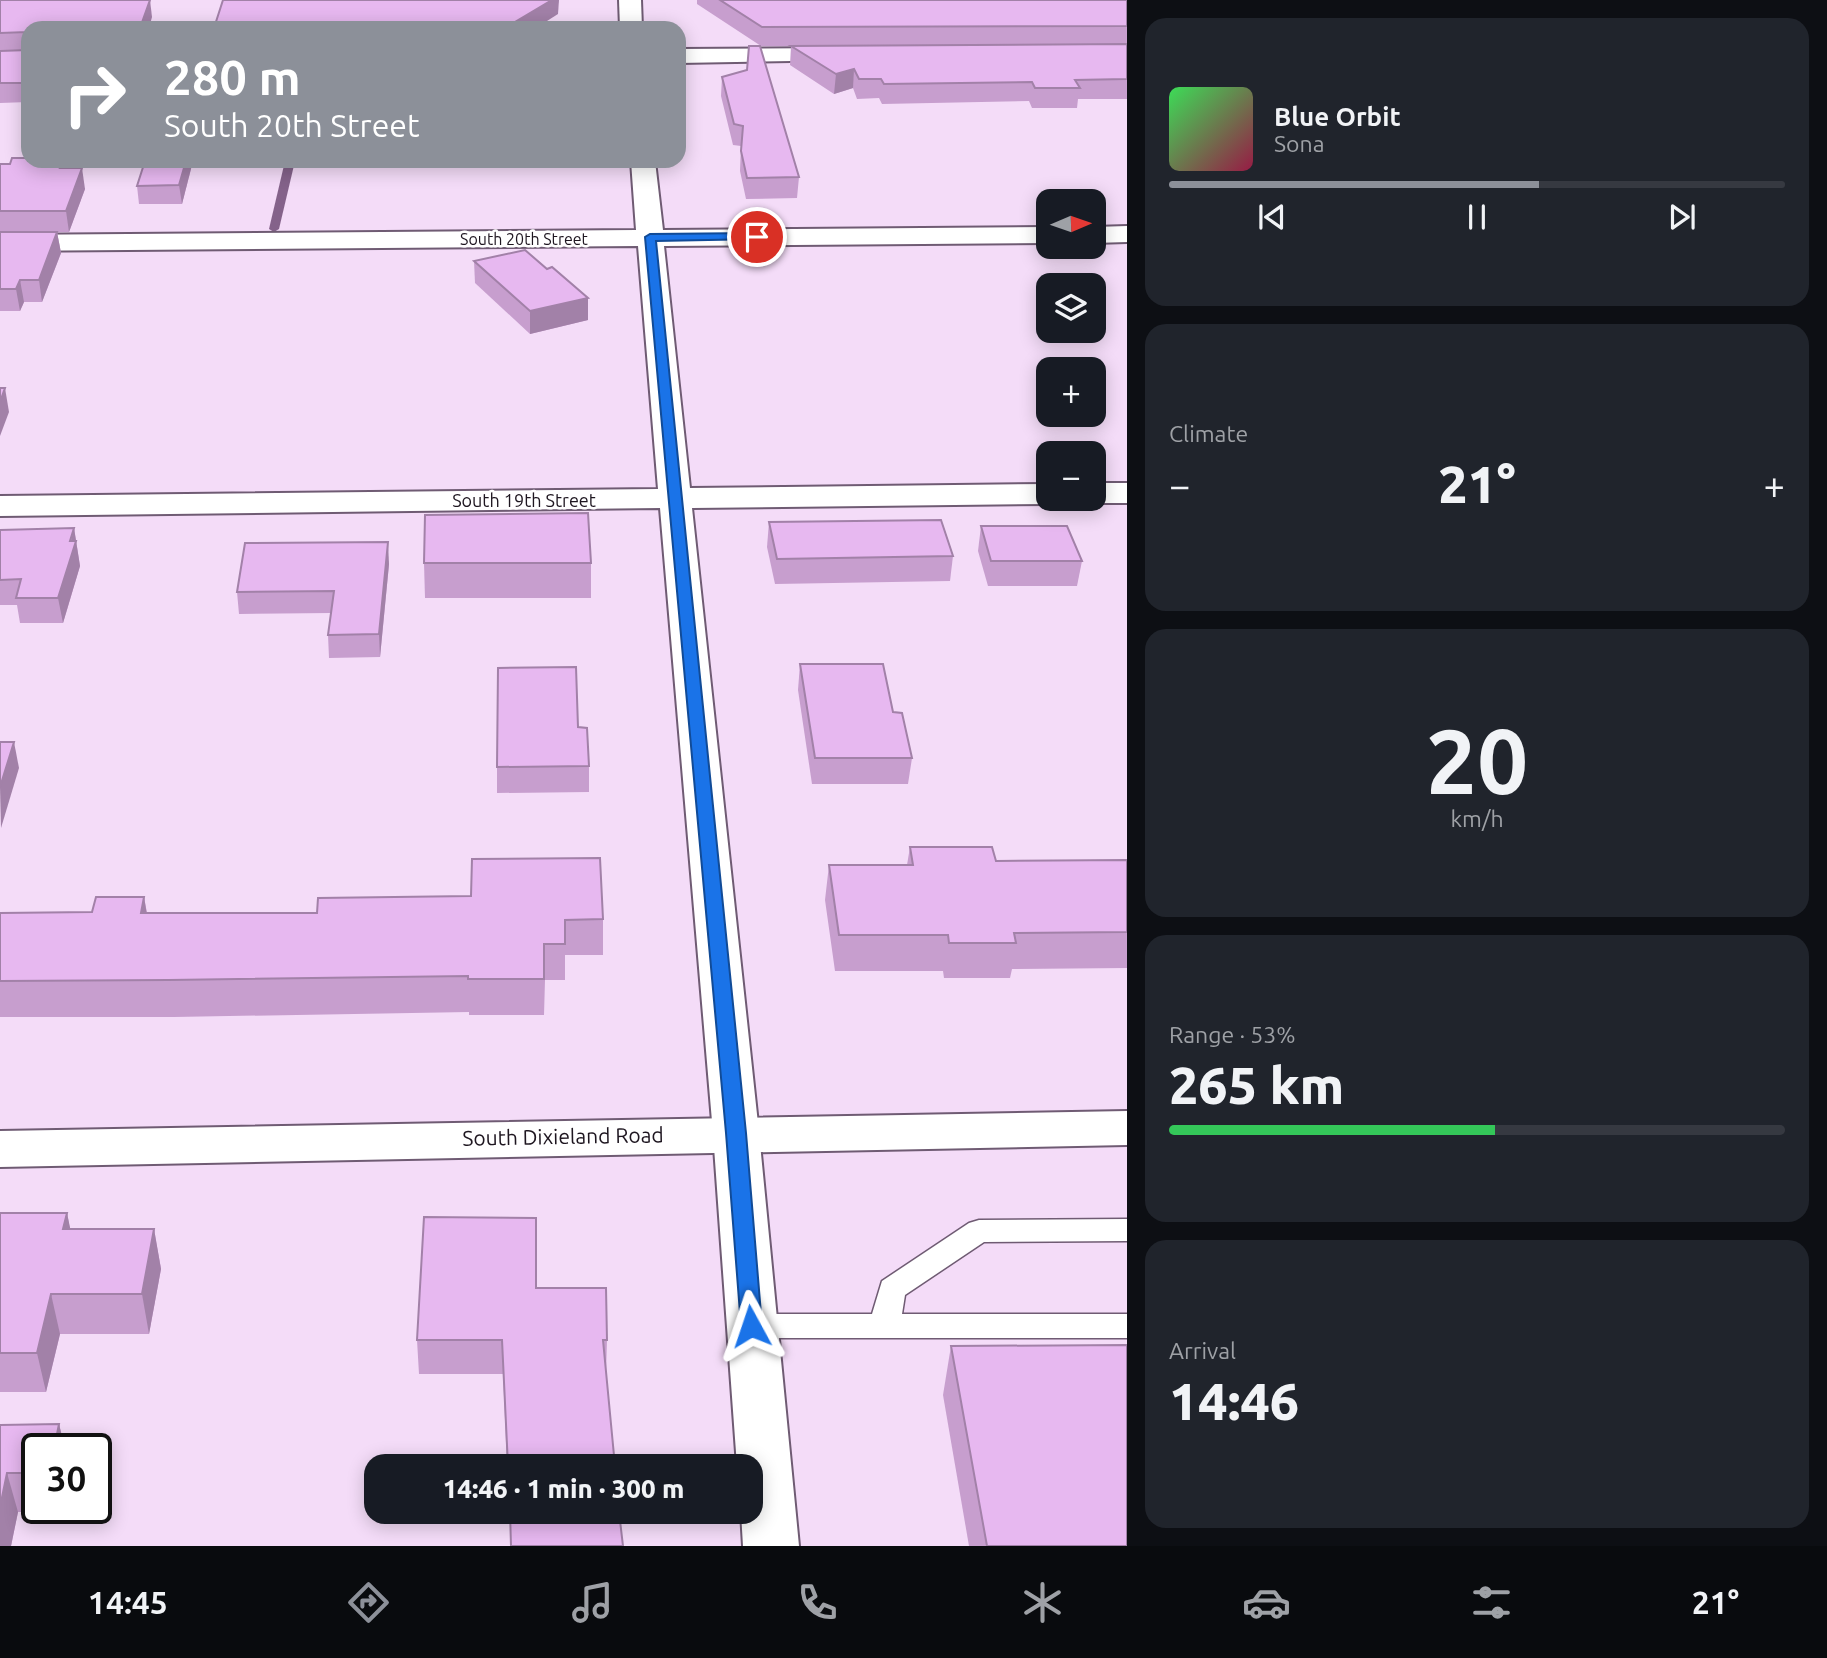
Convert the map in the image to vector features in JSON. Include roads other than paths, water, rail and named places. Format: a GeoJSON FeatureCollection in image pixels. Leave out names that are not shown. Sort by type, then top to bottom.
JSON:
{"type":"FeatureCollection","features":[{"type":"Feature","properties":{"kind":"street"},"geometry":{"type":"LineString","coordinates":[[630,0],[631,21]]}},
{"type":"Feature","properties":{"kind":"street"},"geometry":{"type":"LineString","coordinates":[[686,56],[869,55]]}},
{"type":"Feature","properties":{"kind":"street"},"geometry":{"type":"LineString","coordinates":[[644,168],[736,1133],[771,1546]]}},
{"type":"Feature","properties":{"kind":"street"},"geometry":{"type":"LineString","coordinates":[[1106,235],[1127,234]]}},
{"type":"Feature","properties":{"kind":"street","name":"South 20th Street"},"geometry":{"type":"LineString","coordinates":[[0,243],[1036,235]]}},
{"type":"Feature","properties":{"kind":"street"},"geometry":{"type":"LineString","coordinates":[[1106,493],[1127,493]]}},
{"type":"Feature","properties":{"kind":"street","name":"South 19th Street"},"geometry":{"type":"LineString","coordinates":[[0,506],[1036,494]]}},
{"type":"Feature","properties":{"kind":"street","name":"South Dixieland Road"},"geometry":{"type":"LineString","coordinates":[[0,1149],[736,1133],[1127,1128]]}},
{"type":"Feature","properties":{"kind":"lane"},"geometry":{"type":"LineString","coordinates":[[884,1326],[892,1289],[979,1231],[1127,1230]]}},
{"type":"Feature","properties":{"kind":"lane"},"geometry":{"type":"LineString","coordinates":[[751,1326],[1127,1326]]}},
{"type":"Feature","properties":{"kind":"waterway"},"geometry":{"type":"LineString","coordinates":[[274,229],[288,168]]}}]}
